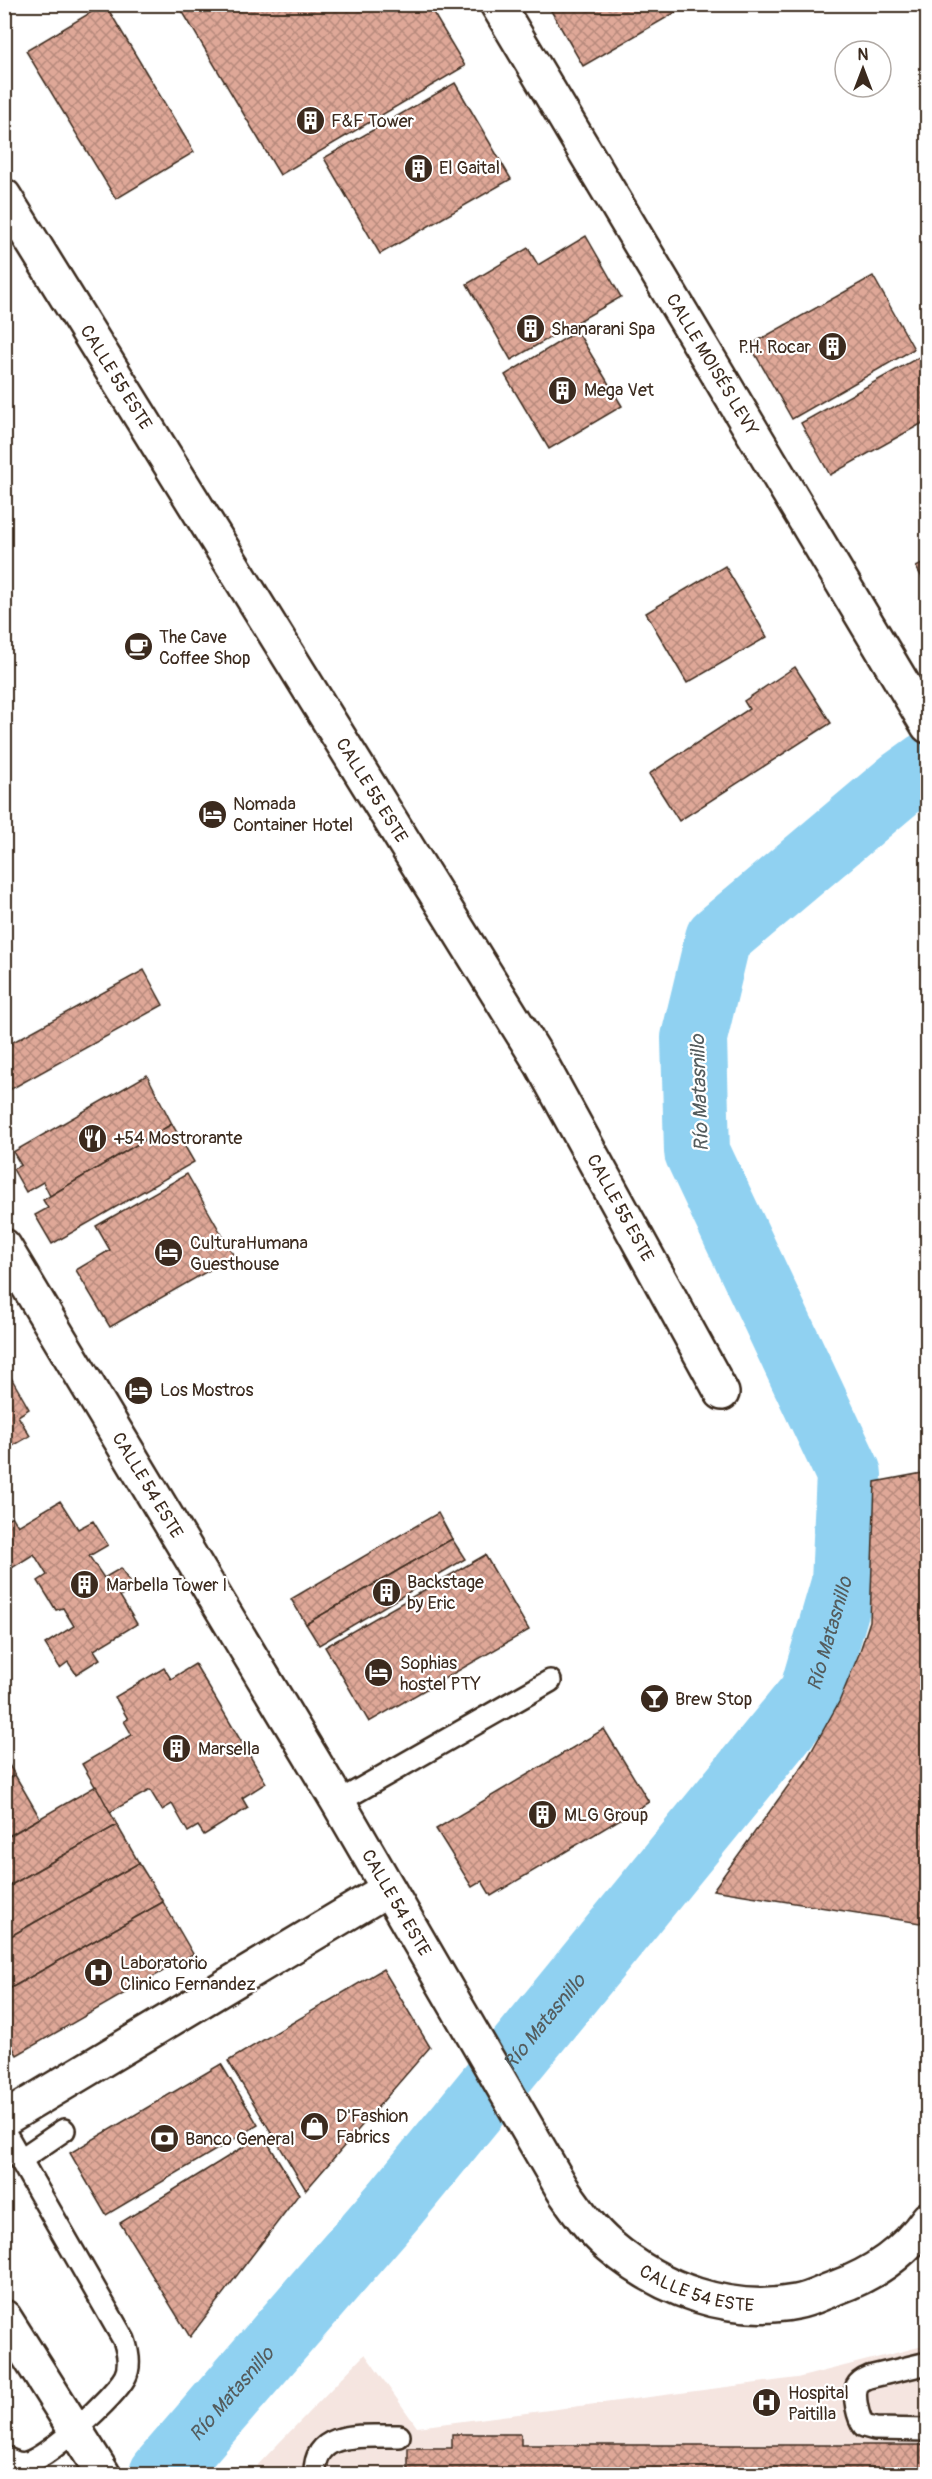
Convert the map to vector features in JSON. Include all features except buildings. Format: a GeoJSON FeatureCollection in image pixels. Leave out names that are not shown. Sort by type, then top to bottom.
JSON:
{"type":"FeatureCollection","features":[{"type":"Feature","properties":{"kind":"street","name":"CALLE MOISÉS LEVY"},"geometry":{"type":"LineString","coordinates":[[497,4],[927,726]]}},
{"type":"Feature","properties":{"kind":"street","name":"CALLE 55 ESTE"},"geometry":{"type":"LineString","coordinates":[[4,196],[543,1065],[722,1393]]}},
{"type":"Feature","properties":{"kind":"street","name":"CALLE 54 ESTE"},"geometry":{"type":"LineString","coordinates":[[4,1246],[338,1802],[563,2190],[586,2222],[610,2246],[649,2274],[691,2294],[741,2305],[797,2302],[863,2278],[913,2240],[927,2218]]}},
{"type":"Feature","properties":{"kind":"street"},"geometry":{"type":"LineString","coordinates":[[4,2120],[388,1889]]}},
{"type":"Feature","properties":{"kind":"street"},"geometry":{"type":"LineString","coordinates":[[4,2317],[82,2438],[103,2475]]}},
{"type":"Feature","properties":{"kind":"lane"},"geometry":{"type":"LineString","coordinates":[[338,1802],[550,1681]]}},
{"type":"Feature","properties":{"kind":"lane"},"geometry":{"type":"LineString","coordinates":[[20,2160],[64,2130]]}},
{"type":"Feature","properties":{"kind":"lane"},"geometry":{"type":"LineString","coordinates":[[4,2131],[124,2340],[128,2369],[125,2377],[82,2438],[28,2463],[15,2463],[4,2457]]}},
{"type":"Feature","properties":{"kind":"lane"},"geometry":{"type":"LineString","coordinates":[[927,2363],[869,2377],[858,2385],[856,2396],[860,2421],[864,2426],[875,2429],[927,2430]]}},
{"type":"Feature","properties":{"kind":"lane"},"geometry":{"type":"LineString","coordinates":[[315,2475],[319,2451],[335,2440],[399,2436]]}},
{"type":"Feature","properties":{"kind":"shaded area","name":"Hospital Paitilla"},"geometry":{"type":"Polygon","coordinates":[[[927,2345],[927,2474],[249,2474],[365,2354],[417,2427],[797,2378],[927,2345]]]}},
{"type":"Feature","properties":{"kind":"waterway","name":"Río Matasnillo"},"geometry":{"type":"LineString","coordinates":[[162,2474],[396,2203],[812,1693],[844,1583],[849,1474],[697,1152],[694,1038],[718,938],[903,782],[928,764]]}},
{"type":"Feature","properties":{"kind":"place","name":"F&F Tower"},"geometry":{"type":"Point","coordinates":[310,121]}},
{"type":"Feature","properties":{"kind":"place","name":"El Gaital"},"geometry":{"type":"Point","coordinates":[418,168]}},
{"type":"Feature","properties":{"kind":"place","name":"Shanarani Spa"},"geometry":{"type":"Point","coordinates":[530,329]}},
{"type":"Feature","properties":{"kind":"place","name":"P.H. Rocar"},"geometry":{"type":"Point","coordinates":[832,347]}},
{"type":"Feature","properties":{"kind":"place","name":"Mega Vet"},"geometry":{"type":"Point","coordinates":[563,390]}},
{"type":"Feature","properties":{"kind":"place","name":"The Cave Coffee Shop"},"geometry":{"type":"Point","coordinates":[138,647]}},
{"type":"Feature","properties":{"kind":"place","name":"Nomada Container Hotel"},"geometry":{"type":"Point","coordinates":[212,814]}},
{"type":"Feature","properties":{"kind":"place","name":"+54 Mostrorante"},"geometry":{"type":"Point","coordinates":[93,1138]}},
{"type":"Feature","properties":{"kind":"place","name":"CulturaHumana Guesthouse"},"geometry":{"type":"Point","coordinates":[169,1253]}},
{"type":"Feature","properties":{"kind":"place","name":"Los Mostros"},"geometry":{"type":"Point","coordinates":[139,1390]}},
{"type":"Feature","properties":{"kind":"place","name":"Marbella Tower I"},"geometry":{"type":"Point","coordinates":[85,1585]}},
{"type":"Feature","properties":{"kind":"place","name":"Backstage by Eric"},"geometry":{"type":"Point","coordinates":[386,1592]}},
{"type":"Feature","properties":{"kind":"place","name":"Sophias hostel PTY"},"geometry":{"type":"Point","coordinates":[379,1673]}},
{"type":"Feature","properties":{"kind":"place","name":"Brew Stop"},"geometry":{"type":"Point","coordinates":[654,1699]}},
{"type":"Feature","properties":{"kind":"place","name":"Marsella"},"geometry":{"type":"Point","coordinates":[177,1749]}},
{"type":"Feature","properties":{"kind":"place","name":"MLG Group"},"geometry":{"type":"Point","coordinates":[543,1815]}},
{"type":"Feature","properties":{"kind":"place","name":"Laboratorio Clinico Fernandez"},"geometry":{"type":"Point","coordinates":[99,1973]}},
{"type":"Feature","properties":{"kind":"place","name":"D'Fashion Fabrics"},"geometry":{"type":"Point","coordinates":[315,2126]}},
{"type":"Feature","properties":{"kind":"place","name":"Banco General"},"geometry":{"type":"Point","coordinates":[164,2139]}},
{"type":"Feature","properties":{"kind":"place","name":"Hospital Paitilla"},"geometry":{"type":"Point","coordinates":[767,2403]}}]}
